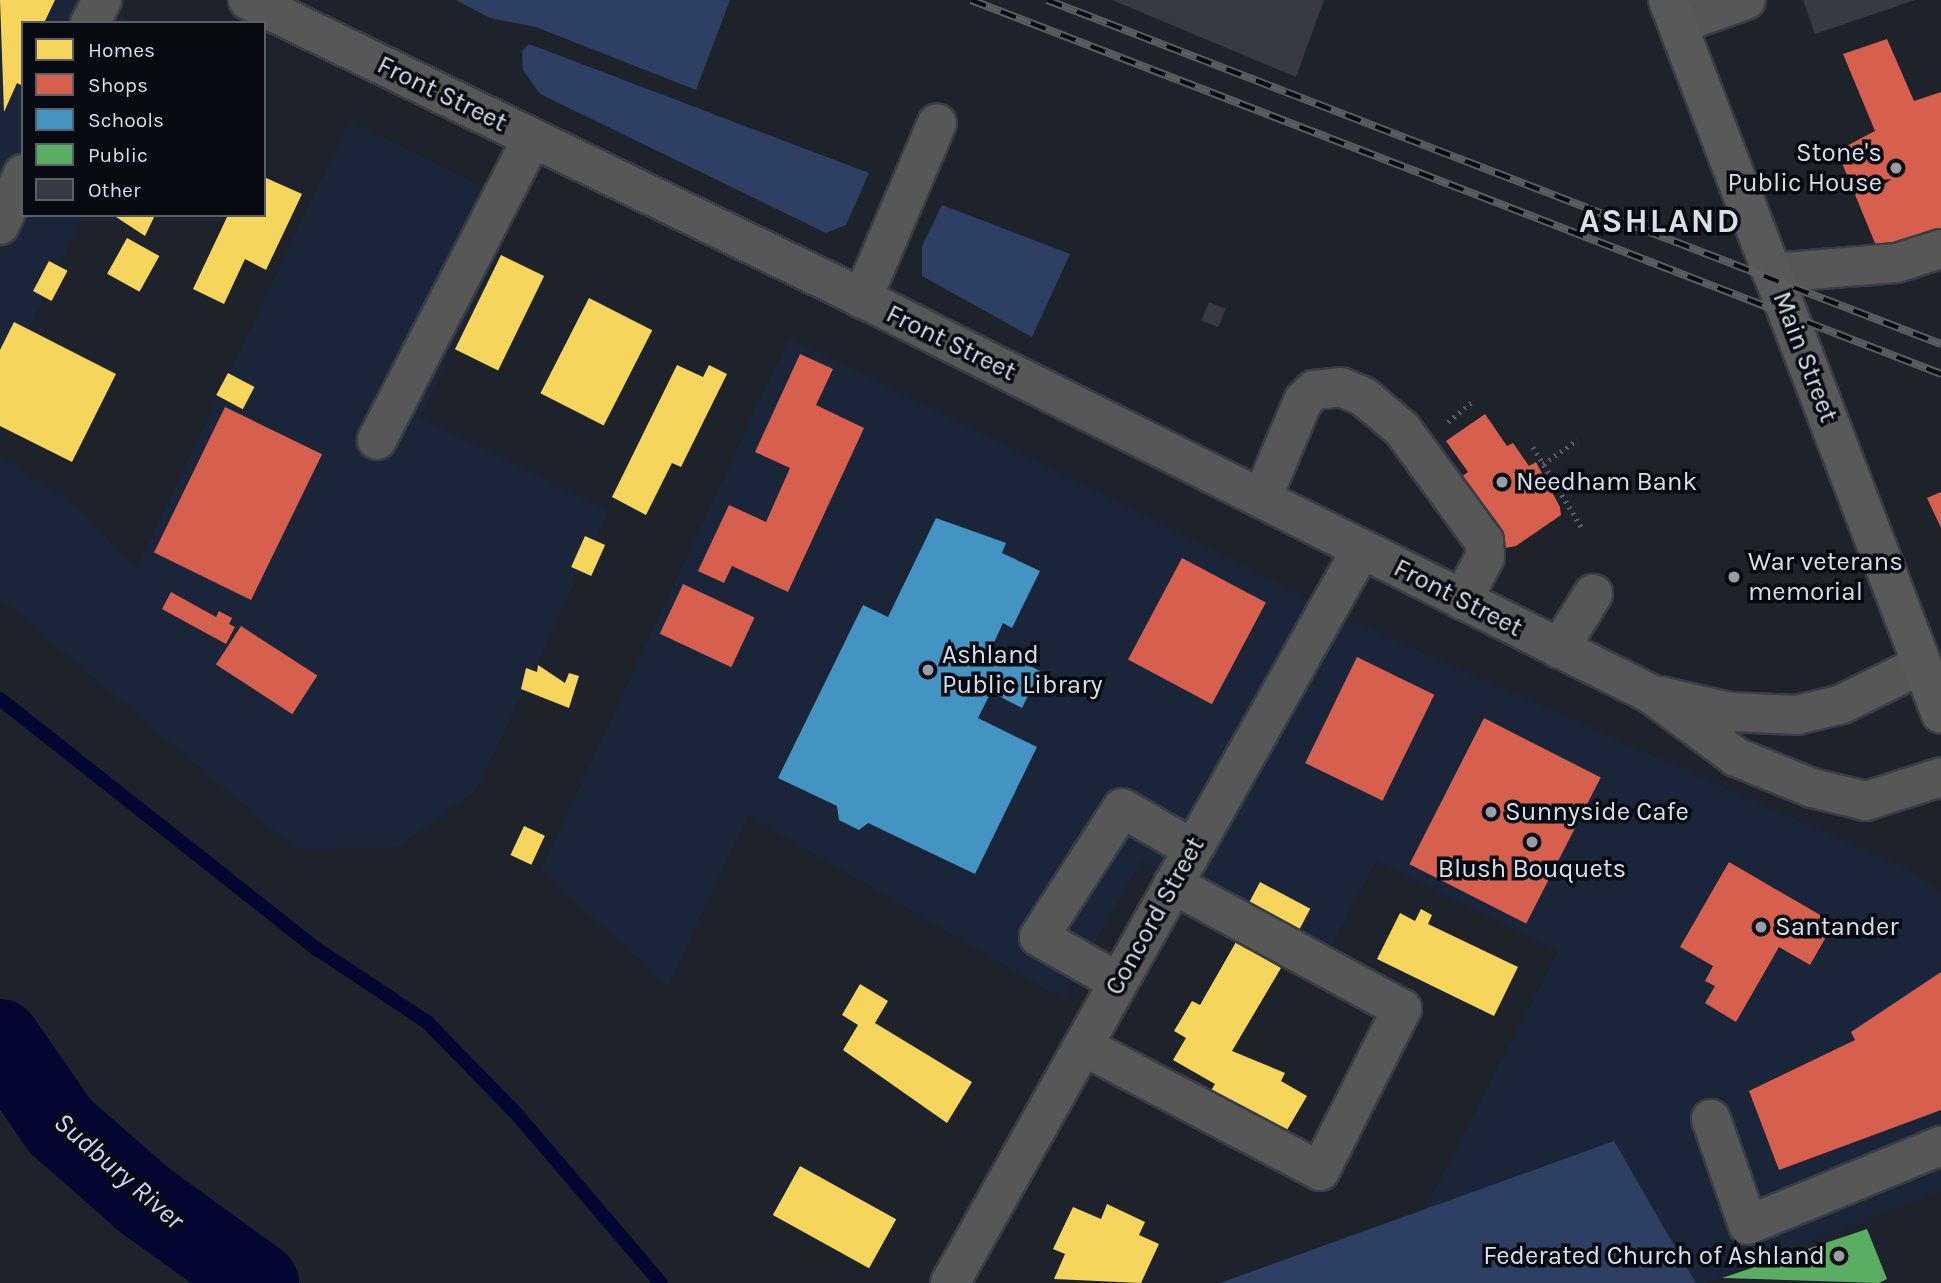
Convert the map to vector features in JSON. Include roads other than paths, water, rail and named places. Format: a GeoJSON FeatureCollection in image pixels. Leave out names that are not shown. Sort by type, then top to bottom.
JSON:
{"type":"FeatureCollection","features":[{"type":"Feature","properties":{"kind":"main road","name":"Main Street"},"geometry":{"type":"LineString","coordinates":[[1673,12],[1941,714]]}},
{"type":"Feature","properties":{"kind":"street"},"geometry":{"type":"LineString","coordinates":[[91,21],[102,0]]}},
{"type":"Feature","properties":{"kind":"street","name":"Front Street"},"geometry":{"type":"LineString","coordinates":[[248,0],[862,299],[1651,694],[1720,748],[1837,796],[1882,801],[1941,777]]}},
{"type":"Feature","properties":{"kind":"street"},"geometry":{"type":"LineString","coordinates":[[1673,12],[1746,0]]}},
{"type":"Feature","properties":{"kind":"street"},"geometry":{"type":"LineString","coordinates":[[862,299],[937,123]]}},
{"type":"Feature","properties":{"kind":"street"},"geometry":{"type":"LineString","coordinates":[[377,440],[532,138]]}},
{"type":"Feature","properties":{"kind":"street"},"geometry":{"type":"LineString","coordinates":[[0,225],[21,178]]}},
{"type":"Feature","properties":{"kind":"street"},"geometry":{"type":"LineString","coordinates":[[1772,273],[1897,263],[1941,249]]}},
{"type":"Feature","properties":{"kind":"street"},"geometry":{"type":"LineString","coordinates":[[1262,498],[1314,390],[1341,387],[1364,397],[1402,429],[1484,541],[1485,556],[1462,600]]}},
{"type":"Feature","properties":{"kind":"street","name":"Concord Street"},"geometry":{"type":"LineString","coordinates":[[950,1283],[1361,550]]}},
{"type":"Feature","properties":{"kind":"street"},"geometry":{"type":"LineString","coordinates":[[1559,649],[1593,594]]}},
{"type":"Feature","properties":{"kind":"street","name":"Front Street"},"geometry":{"type":"LineString","coordinates":[[1651,694],[1730,712],[1797,715],[1842,704],[1921,665]]}},
{"type":"Feature","properties":{"kind":"street"},"geometry":{"type":"LineString","coordinates":[[1118,982],[1039,937],[1122,808],[1193,849]]}},
{"type":"Feature","properties":{"kind":"street"},"geometry":{"type":"LineString","coordinates":[[1083,1046],[1320,1171],[1402,1009],[1174,884]]}},
{"type":"Feature","properties":{"kind":"street"},"geometry":{"type":"LineString","coordinates":[[1711,1119],[1748,1225],[1941,1146]]}},
{"type":"Feature","properties":{"kind":"waterway"},"geometry":{"type":"LineString","coordinates":[[0,699],[317,949],[427,1022],[514,1111],[661,1283]]}},
{"type":"Feature","properties":{"kind":"waterway","name":"Sudbury River"},"geometry":{"type":"LineString","coordinates":[[0,1039],[60,1126],[143,1199],[259,1283]]}},
{"type":"Feature","properties":{"kind":"railway"},"geometry":{"type":"LineString","coordinates":[[971,0],[1941,374]]}},
{"type":"Feature","properties":{"kind":"railway"},"geometry":{"type":"LineString","coordinates":[[1047,0],[1941,344]]}},
{"type":"Feature","properties":{"kind":"place","name":"Stone's Public House"},"geometry":{"type":"Point","coordinates":[1896,168]}},
{"type":"Feature","properties":{"kind":"place","name":"Needham Bank"},"geometry":{"type":"Point","coordinates":[1502,482]}},
{"type":"Feature","properties":{"kind":"place","name":"War veterans memorial"},"geometry":{"type":"Point","coordinates":[1734,577]}},
{"type":"Feature","properties":{"kind":"place","name":"Ashland Public Library"},"geometry":{"type":"Point","coordinates":[928,670]}},
{"type":"Feature","properties":{"kind":"place","name":"Sunnyside Cafe"},"geometry":{"type":"Point","coordinates":[1491,812]}},
{"type":"Feature","properties":{"kind":"place","name":"Blush Bouquets"},"geometry":{"type":"Point","coordinates":[1532,842]}},
{"type":"Feature","properties":{"kind":"place","name":"Santander"},"geometry":{"type":"Point","coordinates":[1761,927]}},
{"type":"Feature","properties":{"kind":"place","name":"Federated Church of Ashland"},"geometry":{"type":"Point","coordinates":[1839,1256]}},
{"type":"Feature","properties":{"kind":"district","name":"ASHLAND"},"geometry":{"type":"Point","coordinates":[1660,222]}}]}
